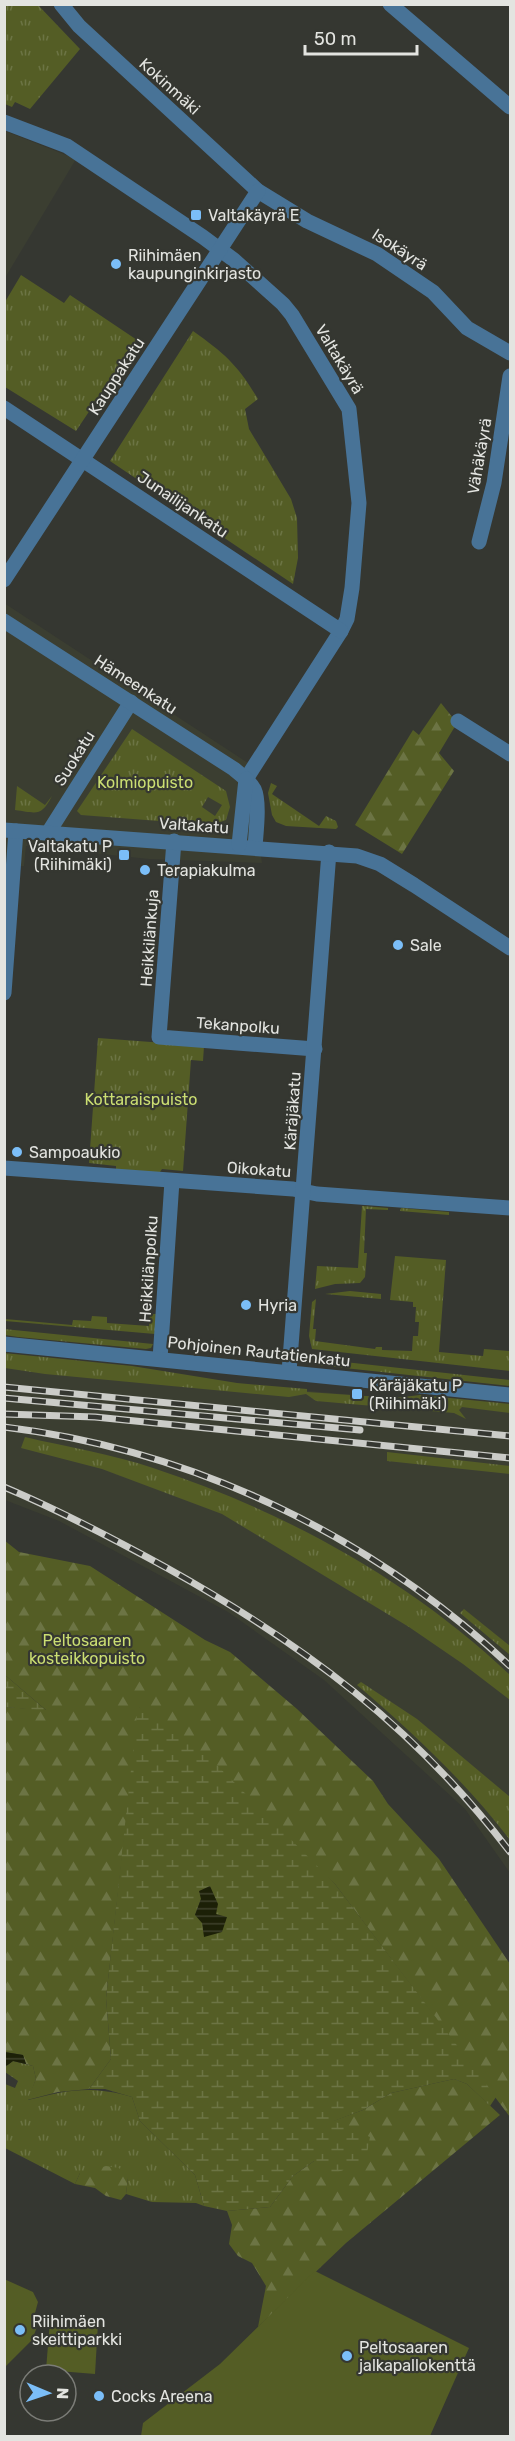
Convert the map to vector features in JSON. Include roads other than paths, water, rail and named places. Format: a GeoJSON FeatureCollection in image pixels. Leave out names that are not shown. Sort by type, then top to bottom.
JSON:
{"type":"FeatureCollection","features":[{"type":"Feature","properties":{"kind":"street","name":"Kokinmäki"},"geometry":{"type":"LineString","coordinates":[[61,4],[79,26],[258,191]]}},
{"type":"Feature","properties":{"kind":"street"},"geometry":{"type":"LineString","coordinates":[[390,4],[510,107]]}},
{"type":"Feature","properties":{"kind":"street","name":"Valtakäyrä"},"geometry":{"type":"LineString","coordinates":[[4,122],[67,146],[221,249],[287,310],[349,409],[359,503],[347,619],[246,779]]}},
{"type":"Feature","properties":{"kind":"street","name":"Kauppakatu"},"geometry":{"type":"LineString","coordinates":[[4,580],[258,191]]}},
{"type":"Feature","properties":{"kind":"street","name":"Isokäyrä"},"geometry":{"type":"LineString","coordinates":[[258,191],[307,221],[377,254],[433,292],[467,328],[510,353]]}},
{"type":"Feature","properties":{"kind":"street","name":"Vähäkäyrä"},"geometry":{"type":"LineString","coordinates":[[479,542],[494,483],[510,376]]}},
{"type":"Feature","properties":{"kind":"street","name":"Junailijankatu"},"geometry":{"type":"LineString","coordinates":[[4,408],[342,630]]}},
{"type":"Feature","properties":{"kind":"street","name":"Hämeenkatu"},"geometry":{"type":"LineString","coordinates":[[4,621],[234,769],[246,779]]}},
{"type":"Feature","properties":{"kind":"street","name":"Suokatu"},"geometry":{"type":"LineString","coordinates":[[48,833],[131,702]]}},
{"type":"Feature","properties":{"kind":"street"},"geometry":{"type":"LineString","coordinates":[[458,721],[510,754]]}},
{"type":"Feature","properties":{"kind":"street"},"geometry":{"type":"LineString","coordinates":[[246,779],[247,846]]}},
{"type":"Feature","properties":{"kind":"street"},"geometry":{"type":"LineString","coordinates":[[4,993],[10,830]]}},
{"type":"Feature","properties":{"kind":"street","name":"Valtakatu"},"geometry":{"type":"LineString","coordinates":[[10,830],[329,852],[357,856],[380,864],[510,948]]}},
{"type":"Feature","properties":{"kind":"street","name":"Heikkilänkuja"},"geometry":{"type":"LineString","coordinates":[[159,1037],[174,842]]}},
{"type":"Feature","properties":{"kind":"street","name":"Käräjäkatu"},"geometry":{"type":"LineString","coordinates":[[289,1372],[329,852]]}},
{"type":"Feature","properties":{"kind":"street","name":"Tekanpolku"},"geometry":{"type":"LineString","coordinates":[[159,1037],[315,1049]]}},
{"type":"Feature","properties":{"kind":"street","name":"Oikokatu"},"geometry":{"type":"LineString","coordinates":[[4,1168],[510,1208]]}},
{"type":"Feature","properties":{"kind":"street","name":"Heikkilänpolku"},"geometry":{"type":"LineString","coordinates":[[160,1359],[172,1181]]}},
{"type":"Feature","properties":{"kind":"street","name":"Pohjoinen Rautatienkatu"},"geometry":{"type":"LineString","coordinates":[[4,1344],[510,1395]]}},
{"type":"Feature","properties":{"kind":"railway"},"geometry":{"type":"LineString","coordinates":[[4,1387],[510,1436]]}},
{"type":"Feature","properties":{"kind":"railway"},"geometry":{"type":"LineString","coordinates":[[4,1398],[360,1430]]}},
{"type":"Feature","properties":{"kind":"railway"},"geometry":{"type":"LineString","coordinates":[[4,1414],[95,1417],[510,1458]]}},
{"type":"Feature","properties":{"kind":"railway"},"geometry":{"type":"LineString","coordinates":[[4,1427],[75,1439],[144,1456],[211,1478],[276,1506],[339,1539],[399,1577],[456,1619],[510,1666]]}},
{"type":"Feature","properties":{"kind":"railway"},"geometry":{"type":"LineString","coordinates":[[4,1487],[87,1526],[167,1568],[265,1627],[310,1658],[396,1727],[474,1807],[510,1852]]}},
{"type":"Feature","properties":{"kind":"place","name":"Valtakäyrä E"},"geometry":{"type":"Point","coordinates":[196,215]}},
{"type":"Feature","properties":{"kind":"place","name":"Riihimäen kaupunginkirjasto"},"geometry":{"type":"Point","coordinates":[116,264]}},
{"type":"Feature","properties":{"kind":"place","name":"Valtakatu P (Riihimäki)"},"geometry":{"type":"Point","coordinates":[124,855]}},
{"type":"Feature","properties":{"kind":"place","name":"Terapiakulma"},"geometry":{"type":"Point","coordinates":[145,870]}},
{"type":"Feature","properties":{"kind":"place","name":"Sale"},"geometry":{"type":"Point","coordinates":[398,945]}},
{"type":"Feature","properties":{"kind":"place","name":"Sampoaukio"},"geometry":{"type":"Point","coordinates":[17,1152]}},
{"type":"Feature","properties":{"kind":"place","name":"Hyria"},"geometry":{"type":"Point","coordinates":[246,1305]}},
{"type":"Feature","properties":{"kind":"place","name":"Käräjäkatu P (Riihimäki)"},"geometry":{"type":"Point","coordinates":[357,1394]}},
{"type":"Feature","properties":{"kind":"place","name":"Riihimäen skeittiparkki"},"geometry":{"type":"Point","coordinates":[20,2330]}},
{"type":"Feature","properties":{"kind":"place","name":"Peltosaaren jalkapallokenttä"},"geometry":{"type":"Point","coordinates":[347,2356]}},
{"type":"Feature","properties":{"kind":"place","name":"Cocks Areena"},"geometry":{"type":"Point","coordinates":[99,2396]}},
{"type":"Feature","properties":{"kind":"park label","name":"Kolmiopuisto"},"geometry":{"type":"Point","coordinates":[145,782]}},
{"type":"Feature","properties":{"kind":"park label","name":"Kottaraispuisto"},"geometry":{"type":"Point","coordinates":[141,1099]}},
{"type":"Feature","properties":{"kind":"park label","name":"Peltosaaren kosteikkopuisto"},"geometry":{"type":"Point","coordinates":[87,1649]}}]}
